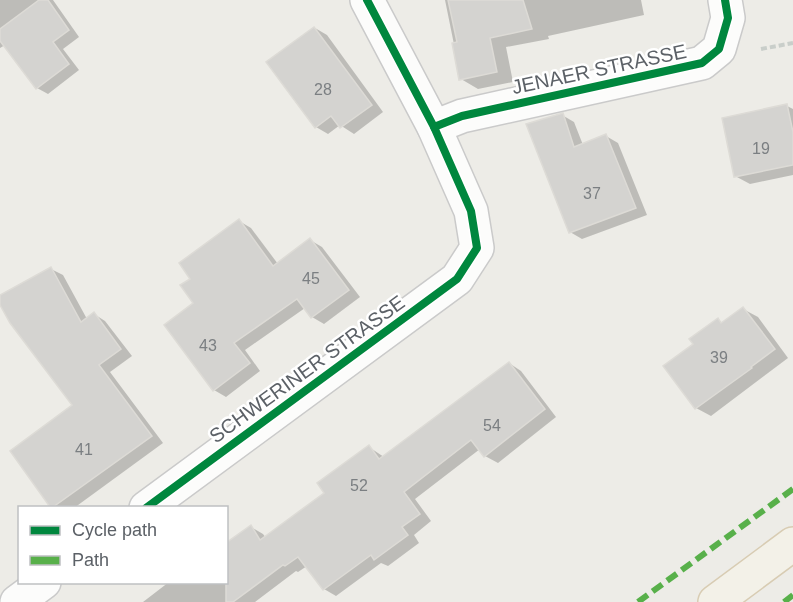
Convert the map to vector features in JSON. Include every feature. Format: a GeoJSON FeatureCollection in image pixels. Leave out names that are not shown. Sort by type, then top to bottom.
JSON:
{"type":"FeatureCollection","features":[{"type":"Feature","properties":{"kind":"main road"},"geometry":{"type":"LineString","coordinates":[[715,602],[793,544]]}},
{"type":"Feature","properties":{"kind":"street"},"geometry":{"type":"LineString","coordinates":[[367,0],[434,127]]}},
{"type":"Feature","properties":{"kind":"street","name":"JENAER STRASSE"},"geometry":{"type":"LineString","coordinates":[[434,127],[462,116],[702,63],[719,49],[728,18],[725,0]]}},
{"type":"Feature","properties":{"kind":"street","name":"SCHWERINER STRASSE"},"geometry":{"type":"LineString","coordinates":[[147,506],[457,279],[477,248],[471,211],[434,127]]}},
{"type":"Feature","properties":{"kind":"street"},"geometry":{"type":"LineString","coordinates":[[17,602],[41,584]]}},
{"type":"Feature","properties":{"kind":"building"},"geometry":{"type":"Polygon","coordinates":[[[39,0],[48,0],[69,30],[53,42],[69,64],[36,89],[0,41],[0,29],[39,0]]]}},
{"type":"Feature","properties":{"kind":"building"},"geometry":{"type":"Polygon","coordinates":[[[448,0],[523,0],[532,29],[490,38],[497,72],[459,80],[452,43],[457,42],[448,0]]]}},
{"type":"Feature","properties":{"kind":"building"},"geometry":{"type":"Polygon","coordinates":[[[314,27],[372,105],[340,128],[331,116],[315,128],[266,62],[314,27]]]}},
{"type":"Feature","properties":{"kind":"building"},"geometry":{"type":"Polygon","coordinates":[[[787,104],[793,132],[793,165],[734,177],[722,118],[787,104]]]}},
{"type":"Feature","properties":{"kind":"building"},"geometry":{"type":"Polygon","coordinates":[[[563,113],[574,147],[606,134],[636,208],[569,233],[526,124],[563,113]]]}},
{"type":"Feature","properties":{"kind":"building"},"geometry":{"type":"Polygon","coordinates":[[[239,219],[273,266],[310,238],[349,290],[311,318],[297,299],[234,343],[250,363],[213,391],[164,325],[193,303],[180,285],[190,279],[179,263],[239,219]]]}},
{"type":"Feature","properties":{"kind":"building"},"geometry":{"type":"Polygon","coordinates":[[[51,267],[81,322],[94,312],[121,349],[99,365],[152,436],[54,506],[49,506],[10,451],[72,405],[10,323],[0,305],[0,295],[51,267]]]}},
{"type":"Feature","properties":{"kind":"building"},"geometry":{"type":"Polygon","coordinates":[[[743,307],[775,349],[695,409],[663,366],[693,344],[689,339],[718,318],[721,323],[743,307]]]}},
{"type":"Feature","properties":{"kind":"building"},"geometry":{"type":"Polygon","coordinates":[[[509,362],[545,409],[484,457],[471,440],[404,492],[420,514],[402,527],[408,535],[374,560],[371,555],[323,590],[298,557],[285,566],[283,565],[233,602],[226,602],[228,542],[251,525],[260,540],[324,493],[317,483],[369,445],[379,459],[509,362]]]}},
{"type":"Feature","properties":{"kind":"marked path"},"geometry":{"type":"LineString","coordinates":[[638,602],[793,489]]}},
{"type":"Feature","properties":{"kind":"marked path"},"geometry":{"type":"LineString","coordinates":[[784,602],[793,595]]}},
{"type":"Feature","properties":{"kind":"cycle path"},"geometry":{"type":"LineString","coordinates":[[149,506],[457,279],[477,248],[471,211],[434,127],[367,0]]}},
{"type":"Feature","properties":{"kind":"cycle path"},"geometry":{"type":"LineString","coordinates":[[434,127],[462,116],[702,63],[719,49],[728,18],[725,0]]}}]}
